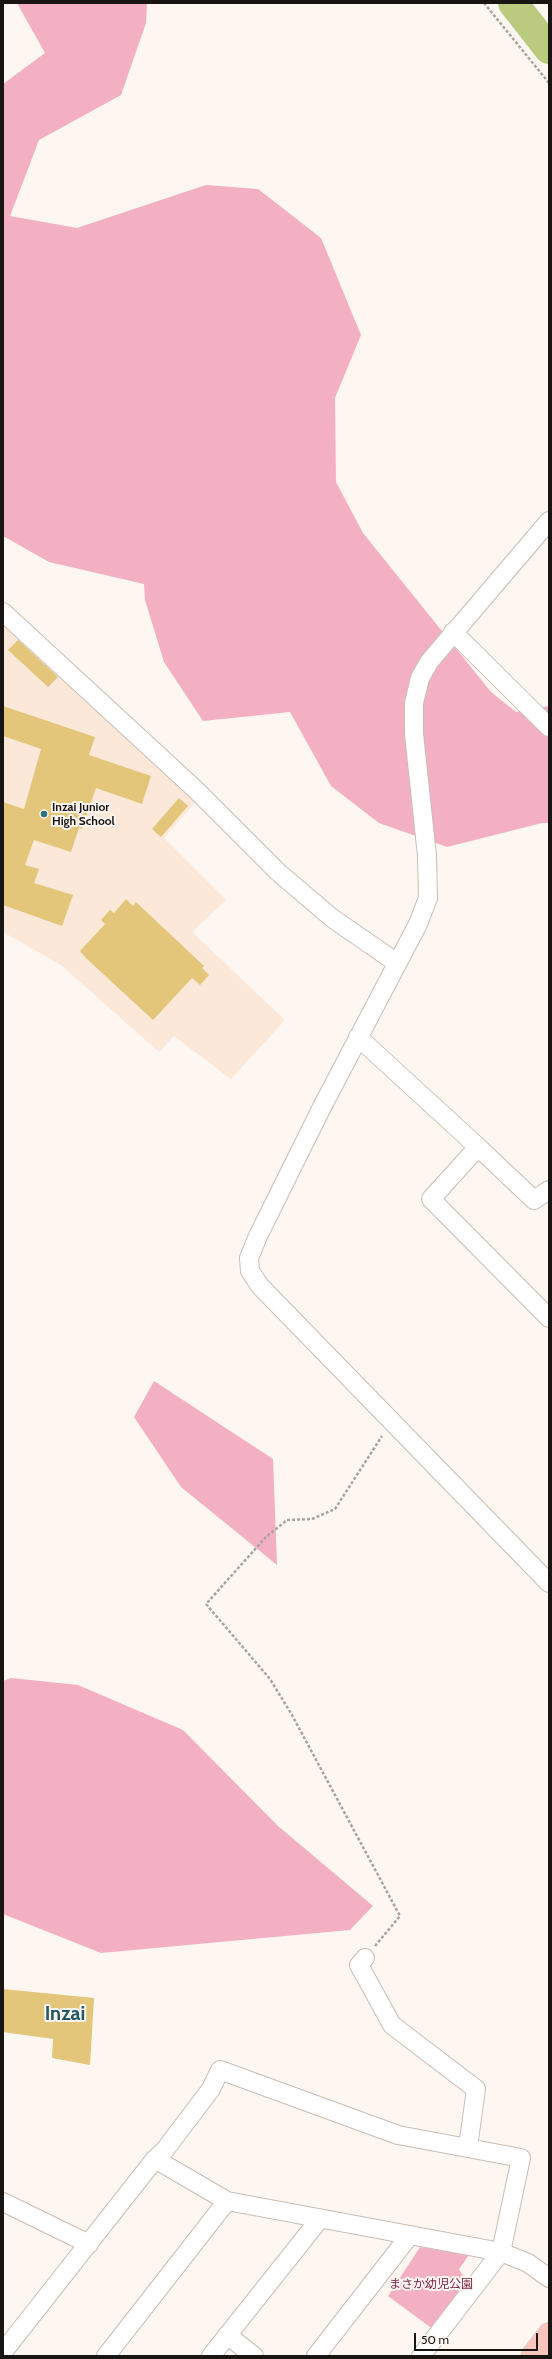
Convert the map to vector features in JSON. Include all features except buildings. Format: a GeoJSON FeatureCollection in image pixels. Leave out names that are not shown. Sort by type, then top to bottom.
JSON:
{"type":"FeatureCollection","features":[{"type":"Feature","properties":{"kind":"main road"},"geometry":{"type":"LineString","coordinates":[[532,2356],[549,2334]]}},
{"type":"Feature","properties":{"kind":"street"},"geometry":{"type":"LineString","coordinates":[[549,521],[453,632],[426,667],[420,678],[414,703],[414,734],[427,856],[428,898],[418,924],[358,1037],[258,1236],[249,1258],[250,1270],[260,1286],[549,1583]]}},
{"type":"Feature","properties":{"kind":"street"},"geometry":{"type":"LineString","coordinates":[[3,612],[195,789],[278,872],[332,918],[397,963]]}},
{"type":"Feature","properties":{"kind":"street"},"geometry":{"type":"LineString","coordinates":[[453,632],[549,727]]}},
{"type":"Feature","properties":{"kind":"street"},"geometry":{"type":"LineString","coordinates":[[358,1037],[534,1200],[549,1190]]}},
{"type":"Feature","properties":{"kind":"street"},"geometry":{"type":"LineString","coordinates":[[478,1147],[431,1199],[549,1318]]}},
{"type":"Feature","properties":{"kind":"street"},"geometry":{"type":"LineString","coordinates":[[365,1958],[359,1965],[392,2025],[476,2089],[468,2147]]}},
{"type":"Feature","properties":{"kind":"street"},"geometry":{"type":"LineString","coordinates":[[3,2352],[155,2159],[164,2151],[211,2089],[220,2070],[398,2135],[521,2158],[501,2252],[421,2356]]}},
{"type":"Feature","properties":{"kind":"street"},"geometry":{"type":"LineString","coordinates":[[155,2159],[227,2201],[319,2220],[501,2252],[528,2263],[549,2278]]}},
{"type":"Feature","properties":{"kind":"street"},"geometry":{"type":"LineString","coordinates":[[106,2356],[227,2201]]}},
{"type":"Feature","properties":{"kind":"street"},"geometry":{"type":"LineString","coordinates":[[3,2202],[89,2244]]}},
{"type":"Feature","properties":{"kind":"street"},"geometry":{"type":"LineString","coordinates":[[211,2356],[319,2220]]}},
{"type":"Feature","properties":{"kind":"street"},"geometry":{"type":"LineString","coordinates":[[316,2356],[410,2235]]}},
{"type":"Feature","properties":{"kind":"street"},"geometry":{"type":"LineString","coordinates":[[227,2335],[254,2356]]}},
{"type":"Feature","properties":{"kind":"path"},"geometry":{"type":"LineString","coordinates":[[484,3],[549,83]]}},
{"type":"Feature","properties":{"kind":"path"},"geometry":{"type":"LineString","coordinates":[[365,1958],[400,1916],[292,1715],[270,1679],[206,1604],[266,1538],[287,1520],[312,1519],[335,1508],[361,1471],[390,1419]]}},
{"type":"Feature","properties":{"kind":"shaded area"},"geometry":{"type":"Polygon","coordinates":[[[3,625],[197,800],[164,838],[226,900],[192,932],[285,1020],[231,1079],[174,1036],[159,1052],[61,965],[3,932],[3,625]]]}},
{"type":"Feature","properties":{"kind":"green space"},"geometry":{"type":"Polygon","coordinates":[[[17,3],[147,3],[146,23],[121,95],[39,140],[10,216],[77,228],[206,185],[258,189],[321,238],[361,335],[335,398],[336,482],[363,533],[491,692],[516,712],[549,706],[549,823],[542,823],[447,847],[379,823],[331,786],[290,712],[203,721],[164,662],[145,600],[144,584],[49,562],[3,536],[3,84],[45,53],[17,3]]]}},
{"type":"Feature","properties":{"kind":"green space"},"geometry":{"type":"Polygon","coordinates":[[[154,1381],[273,1459],[277,1565],[181,1487],[134,1417],[154,1381]]]}},
{"type":"Feature","properties":{"kind":"green space"},"geometry":{"type":"Polygon","coordinates":[[[11,1678],[78,1685],[183,1730],[278,1826],[373,1906],[350,1930],[101,1953],[3,1914],[3,1681],[11,1678]]]}},
{"type":"Feature","properties":{"kind":"green space","name":"まさか幼児公園"},"geometry":{"type":"Polygon","coordinates":[[[420,2247],[469,2255],[459,2269],[468,2285],[434,2330],[388,2296],[420,2247]]]}},
{"type":"Feature","properties":{"kind":"waterway"},"geometry":{"type":"LineString","coordinates":[[513,3],[549,49]]}},
{"type":"Feature","properties":{"kind":"place","name":"Inzai Junior High School"},"geometry":{"type":"Point","coordinates":[44,814]}},
{"type":"Feature","properties":{"kind":"district","name":"Inzai"},"geometry":{"type":"Point","coordinates":[65,2014]}}]}
